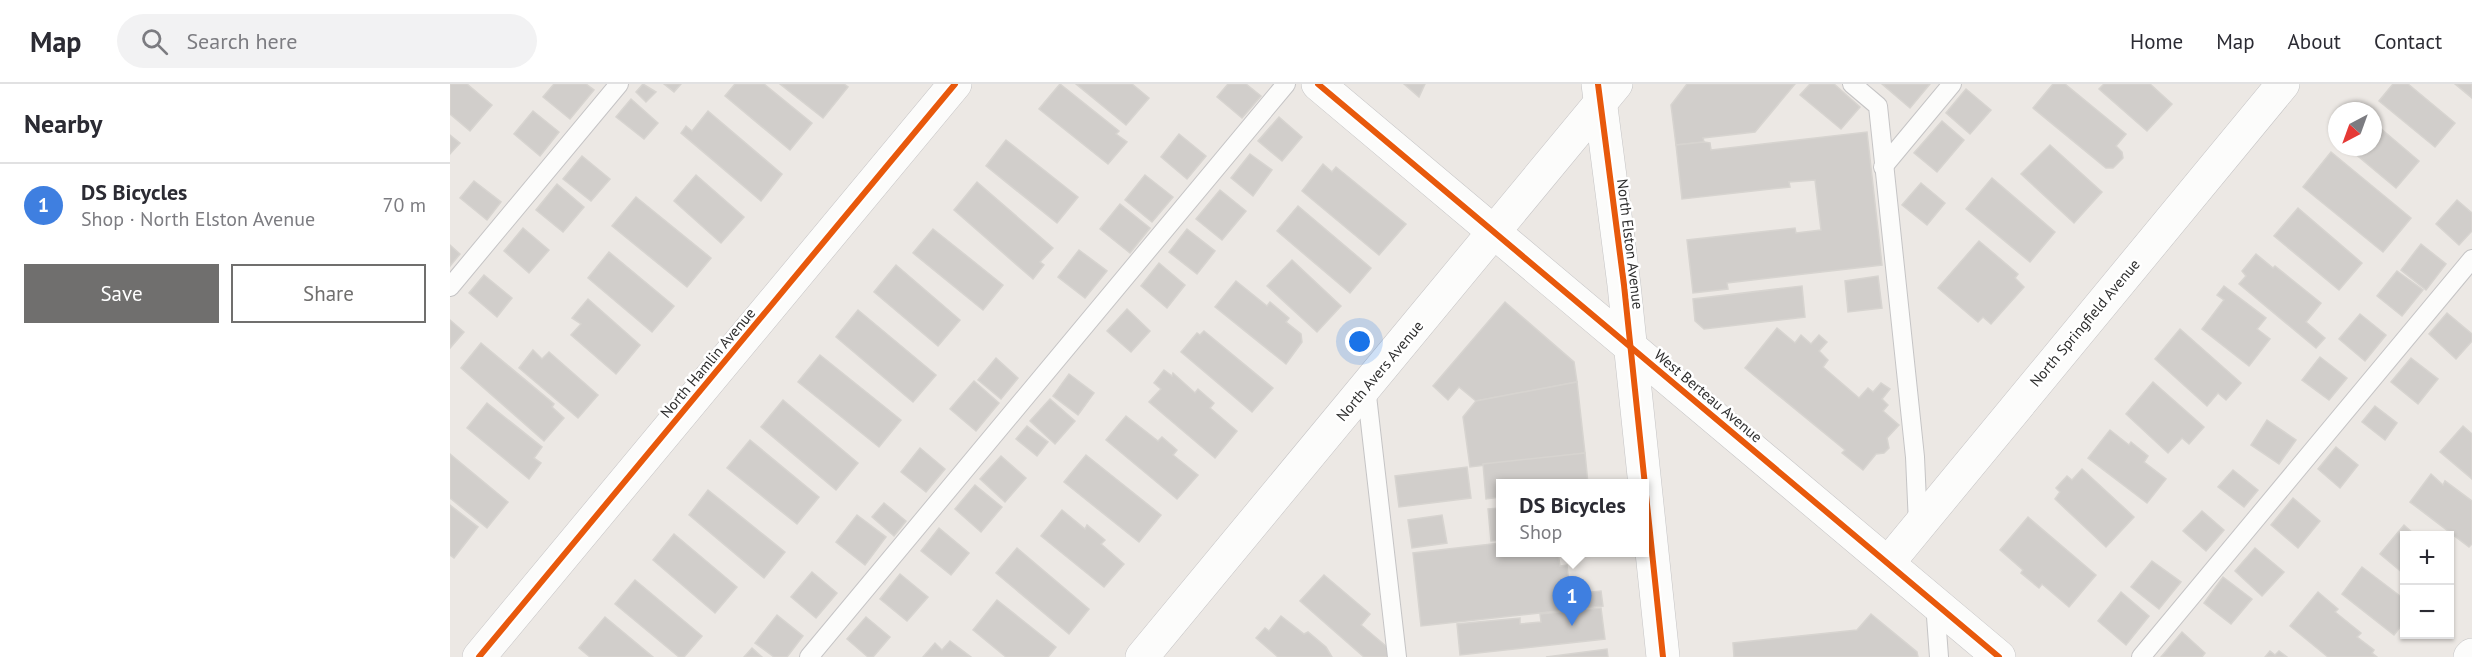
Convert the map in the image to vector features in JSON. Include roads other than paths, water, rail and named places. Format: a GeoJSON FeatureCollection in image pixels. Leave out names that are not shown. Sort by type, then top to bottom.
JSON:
{"type":"FeatureCollection","features":[{"type":"Feature","properties":{"kind":"street","name":"North Hamlin Avenue"},"geometry":{"type":"LineString","coordinates":[[479,657],[956,84]]}},
{"type":"Feature","properties":{"kind":"street","name":"North Springfield Avenue"},"geometry":{"type":"LineString","coordinates":[[1888,563],[2283,84]]}},
{"type":"Feature","properties":{"kind":"street","name":"West Berteau Avenue"},"geometry":{"type":"LineString","coordinates":[[1328,88],[1494,232],[2000,657]]}},
{"type":"Feature","properties":{"kind":"street","name":"North Avers Avenue"},"geometry":{"type":"LineString","coordinates":[[1142,657],[1494,232],[1604,90]]}},
{"type":"Feature","properties":{"kind":"street","name":"North Elston Avenue"},"geometry":{"type":"LineString","coordinates":[[1604,90],[1644,479]]}},
{"type":"Feature","properties":{"kind":"street","name":"North Elston Avenue"},"geometry":{"type":"LineString","coordinates":[[1649,525],[1663,657]]}},
{"type":"Feature","properties":{"kind":"lane"},"geometry":{"type":"LineString","coordinates":[[450,287],[619,84]]}},
{"type":"Feature","properties":{"kind":"lane"},"geometry":{"type":"LineString","coordinates":[[809,657],[1286,84]]}},
{"type":"Feature","properties":{"kind":"lane"},"geometry":{"type":"LineString","coordinates":[[1852,84],[1878,106],[1915,457],[1918,526]]}},
{"type":"Feature","properties":{"kind":"lane"},"geometry":{"type":"LineString","coordinates":[[1883,167],[1952,84]]}},
{"type":"Feature","properties":{"kind":"lane"},"geometry":{"type":"LineString","coordinates":[[2141,657],[2472,259]]}},
{"type":"Feature","properties":{"kind":"lane"},"geometry":{"type":"LineString","coordinates":[[1366,387],[1397,657]]}},
{"type":"Feature","properties":{"kind":"lane"},"geometry":{"type":"LineString","coordinates":[[1935,603],[1939,657]]}},
{"type":"Feature","properties":{"kind":"place","name":"DS Bicycles"},"geometry":{"type":"Point","coordinates":[1572,626]}}]}
